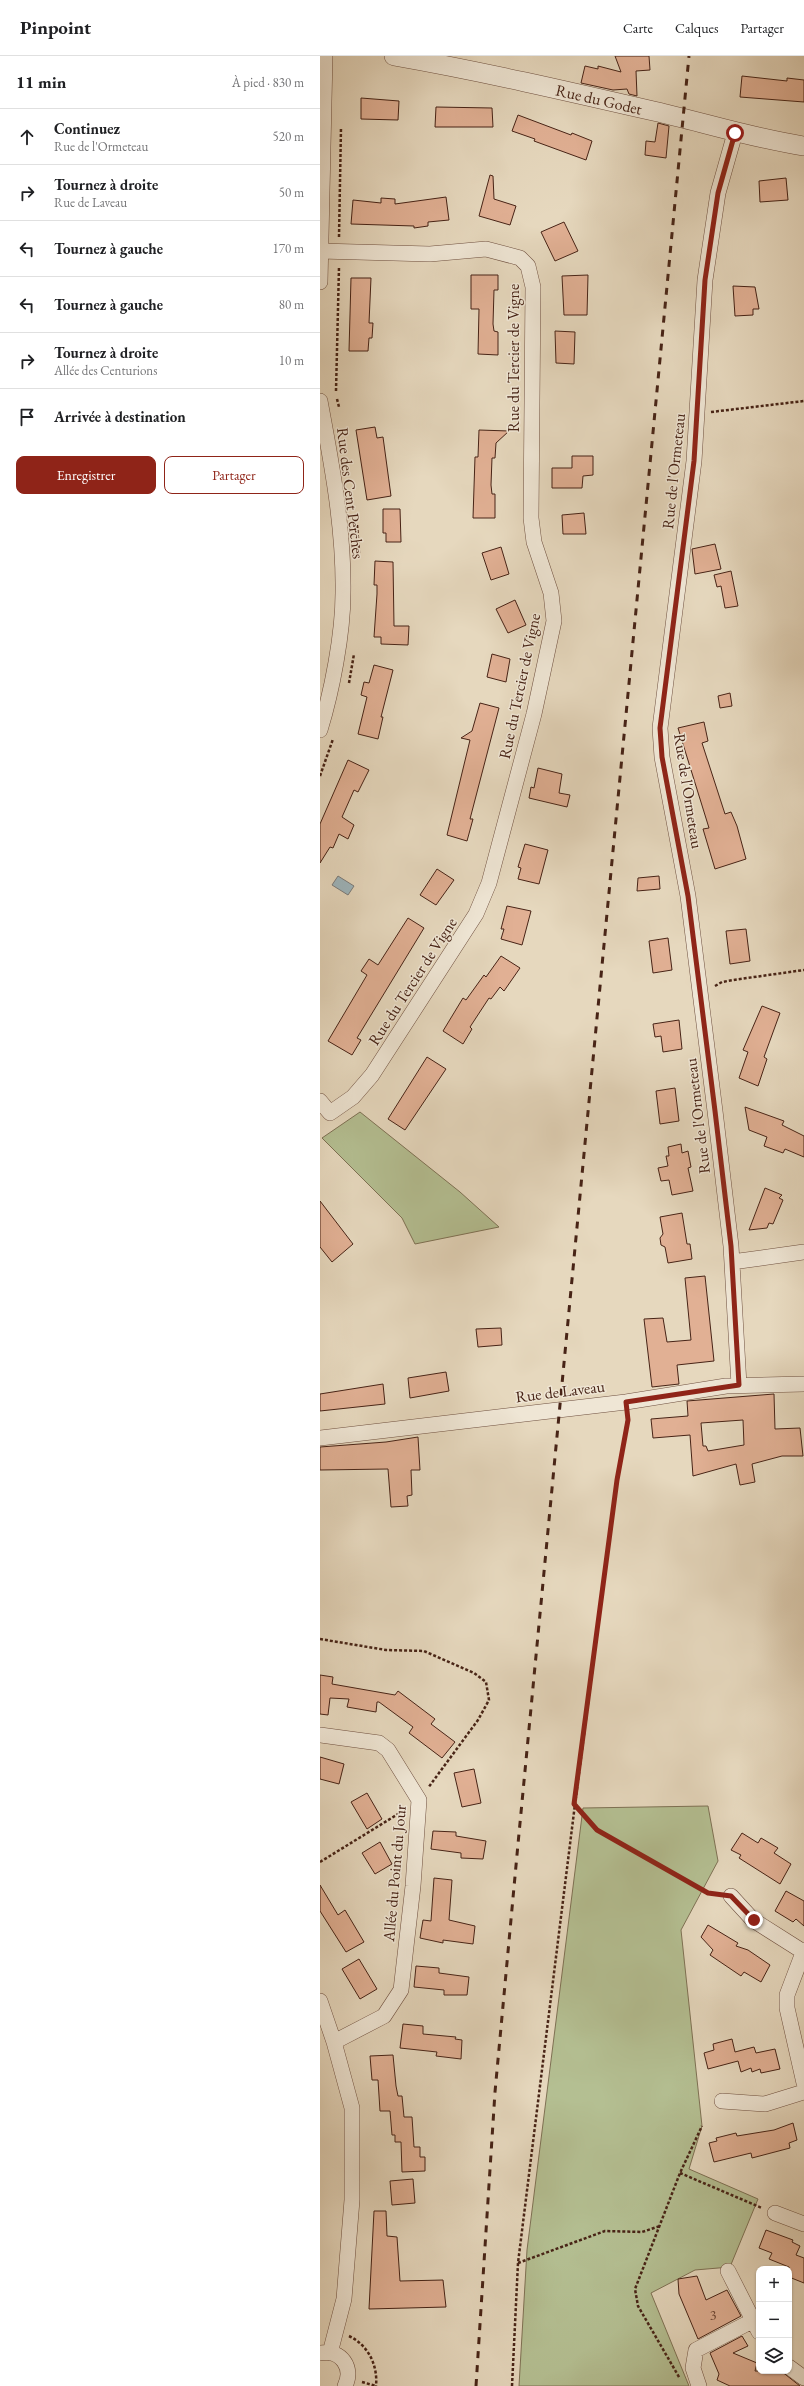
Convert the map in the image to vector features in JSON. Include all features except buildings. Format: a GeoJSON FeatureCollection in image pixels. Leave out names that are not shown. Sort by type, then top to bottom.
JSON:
{"type":"FeatureCollection","features":[{"type":"Feature","properties":{"kind":"street"},"geometry":{"type":"LineString","coordinates":[[320,282],[325,56]]}},
{"type":"Feature","properties":{"kind":"street","name":"Rue du Godet"},"geometry":{"type":"LineString","coordinates":[[394,56],[477,70],[683,118],[735,133],[804,146]]}},
{"type":"Feature","properties":{"kind":"street","name":"Rue de l'Ormeteau"},"geometry":{"type":"LineString","coordinates":[[735,133],[718,193],[705,280],[694,461],[660,728],[662,757],[688,896],[701,996],[732,1262],[739,1385]]}},
{"type":"Feature","properties":{"kind":"street","name":"Rue du Tercier de Vigne"},"geometry":{"type":"LineString","coordinates":[[320,251],[430,254],[486,249],[520,258],[528,266],[533,288],[531,518],[534,542],[551,593],[554,621],[534,714],[491,876],[476,914],[372,1075],[353,1096],[330,1113],[320,1101]]}},
{"type":"Feature","properties":{"kind":"street","name":"Rue des Cent Perches"},"geometry":{"type":"LineString","coordinates":[[320,401],[341,530],[343,595],[334,670],[320,730]]}},
{"type":"Feature","properties":{"kind":"street"},"geometry":{"type":"LineString","coordinates":[[732,1262],[804,1252]]}},
{"type":"Feature","properties":{"kind":"street","name":"Rue de Laveau"},"geometry":{"type":"LineString","coordinates":[[320,1438],[626,1402],[739,1385],[804,1384]]}},
{"type":"Feature","properties":{"kind":"street","name":"Allée du Point du Jour"},"geometry":{"type":"LineString","coordinates":[[320,1736],[379,1743],[388,1750],[419,1800],[413,1886],[401,1990],[384,2016],[334,2042]]}},
{"type":"Feature","properties":{"kind":"street"},"geometry":{"type":"LineString","coordinates":[[731,1896],[754,1920],[803,1950],[787,1995],[786,2008],[804,2083]]}},
{"type":"Feature","properties":{"kind":"street"},"geometry":{"type":"LineString","coordinates":[[320,2001],[334,2042],[352,2116],[352,2200],[344,2299],[337,2331],[325,2353],[342,2359],[346,2365],[349,2371],[346,2386]]}},
{"type":"Feature","properties":{"kind":"street"},"geometry":{"type":"LineString","coordinates":[[722,2101],[766,2104],[804,2092]]}},
{"type":"Feature","properties":{"kind":"street"},"geometry":{"type":"LineString","coordinates":[[775,2213],[804,2224]]}},
{"type":"Feature","properties":{"kind":"street"},"geometry":{"type":"LineString","coordinates":[[699,2386],[693,2368],[696,2350],[755,2327],[728,2271]]}},
{"type":"Feature","properties":{"kind":"street"},"geometry":{"type":"LineString","coordinates":[[792,2369],[804,2378]]}},
{"type":"Feature","properties":{"kind":"path"},"geometry":{"type":"LineString","coordinates":[[336,391],[339,262]]}},
{"type":"Feature","properties":{"kind":"path"},"geometry":{"type":"LineString","coordinates":[[339,266],[346,266]]}},
{"type":"Feature","properties":{"kind":"path"},"geometry":{"type":"LineString","coordinates":[[697,414],[804,402]]}},
{"type":"Feature","properties":{"kind":"path"},"geometry":{"type":"LineString","coordinates":[[701,996],[722,982],[804,970]]}},
{"type":"Feature","properties":{"kind":"path"},"geometry":{"type":"LineString","coordinates":[[512,2386],[518,2263],[574,1804],[617,1480],[628,1420],[626,1402]]}},
{"type":"Feature","properties":{"kind":"path"},"geometry":{"type":"LineString","coordinates":[[320,1640],[386,1650],[424,1651],[474,1673],[486,1682],[489,1700],[482,1713],[419,1800],[320,1862]]}},
{"type":"Feature","properties":{"kind":"path"},"geometry":{"type":"LineString","coordinates":[[574,1804],[597,1830],[708,1893],[731,1896]]}},
{"type":"Feature","properties":{"kind":"path"},"geometry":{"type":"LineString","coordinates":[[679,2379],[638,2306],[636,2289],[680,2173],[702,2126]]}},
{"type":"Feature","properties":{"kind":"path"},"geometry":{"type":"LineString","coordinates":[[680,2173],[775,2213]]}},
{"type":"Feature","properties":{"kind":"path"},"geometry":{"type":"LineString","coordinates":[[518,2263],[605,2231],[642,2232],[660,2226]]}},
{"type":"Feature","properties":{"kind":"path"},"geometry":{"type":"LineString","coordinates":[[337,2331],[355,2339],[366,2350],[376,2371],[376,2386]]}},
{"type":"Feature","properties":{"kind":"green space"},"geometry":{"type":"Polygon","coordinates":[[[360,1112],[460,1192],[499,1227],[415,1244],[402,1218],[322,1138],[360,1112]]]}},
{"type":"Feature","properties":{"kind":"green space"},"geometry":{"type":"Polygon","coordinates":[[[708,1806],[718,1861],[681,1930],[702,2126],[689,2169],[758,2199],[730,2267],[695,2270],[651,2293],[689,2386],[519,2386],[527,2250],[583,1808],[708,1806]]]}},
{"type":"Feature","properties":{"kind":"water"},"geometry":{"type":"Polygon","coordinates":[[[338,876],[354,886],[348,895],[332,885],[338,876]]]}},
{"type":"Feature","properties":{"kind":"railway"},"geometry":{"type":"LineString","coordinates":[[476,2386],[495,2092],[689,56]]}},
{"type":"Feature","properties":{"kind":"route"},"geometry":{"type":"LineString","coordinates":[[735,133],[718,193],[705,280],[694,461],[660,728],[662,757],[688,896],[715,1111],[731,1246],[739,1385],[626,1402],[628,1420],[617,1480],[574,1804],[597,1830],[708,1893],[731,1896],[754,1920]]}}]}
